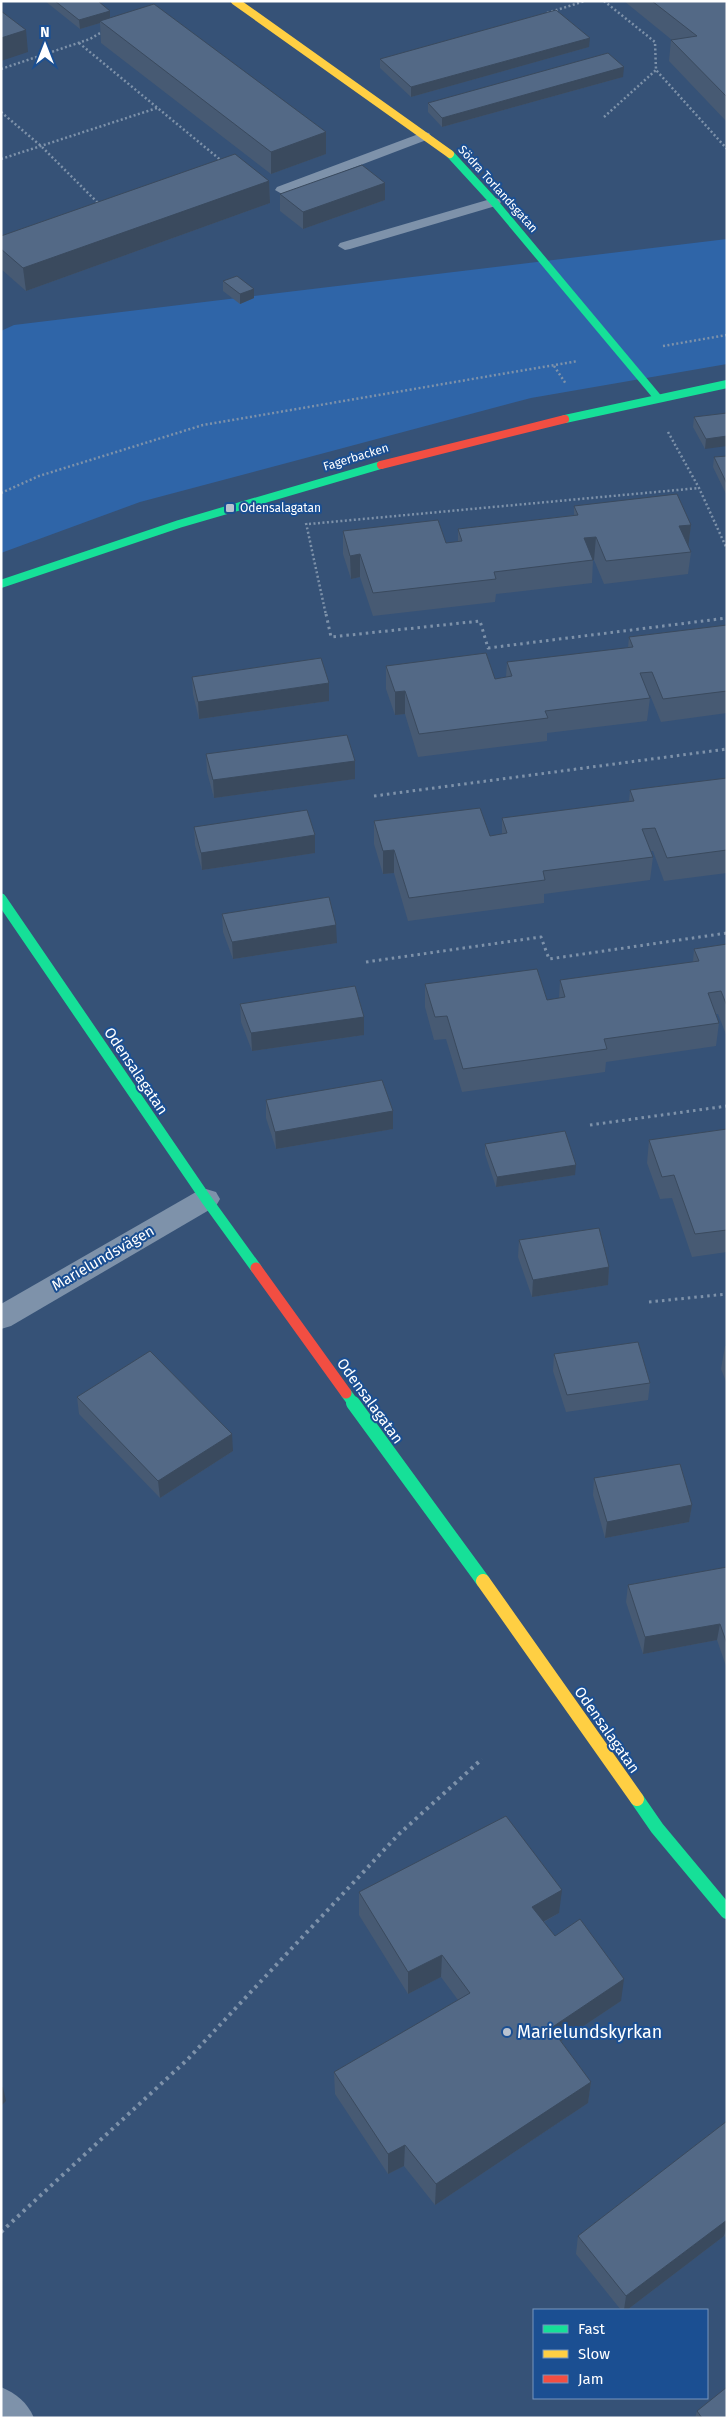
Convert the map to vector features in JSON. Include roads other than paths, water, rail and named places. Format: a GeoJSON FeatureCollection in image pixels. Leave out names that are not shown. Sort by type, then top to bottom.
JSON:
{"type":"FeatureCollection","features":[{"type":"Feature","properties":{"kind":"street","name":"Södra Torlandsgatan"},"geometry":{"type":"LineString","coordinates":[[235,1],[451,155],[494,202],[658,398]]}},
{"type":"Feature","properties":{"kind":"street","name":"Fagerbacken"},"geometry":{"type":"LineString","coordinates":[[1,584],[113,543],[396,459],[658,398],[727,384]]}},
{"type":"Feature","properties":{"kind":"street","name":"Odensalagatan"},"geometry":{"type":"LineString","coordinates":[[1,899],[206,1199],[553,1679],[657,1828],[727,1912]]}},
{"type":"Feature","properties":{"kind":"street","name":"Marielundsvägen"},"geometry":{"type":"LineString","coordinates":[[1,1318],[206,1199]]}},
{"type":"Feature","properties":{"kind":"street"},"geometry":{"type":"LineString","coordinates":[[1,2406],[14,2418]]}},
{"type":"Feature","properties":{"kind":"lane"},"geometry":{"type":"LineString","coordinates":[[282,190],[424,136]]}},
{"type":"Feature","properties":{"kind":"lane"},"geometry":{"type":"LineString","coordinates":[[345,246],[494,202]]}},
{"type":"Feature","properties":{"kind":"place","name":"Odensalagatan"},"geometry":{"type":"Point","coordinates":[230,508]}},
{"type":"Feature","properties":{"kind":"place","name":"Marielundskyrkan"},"geometry":{"type":"Point","coordinates":[507,2032]}}]}
